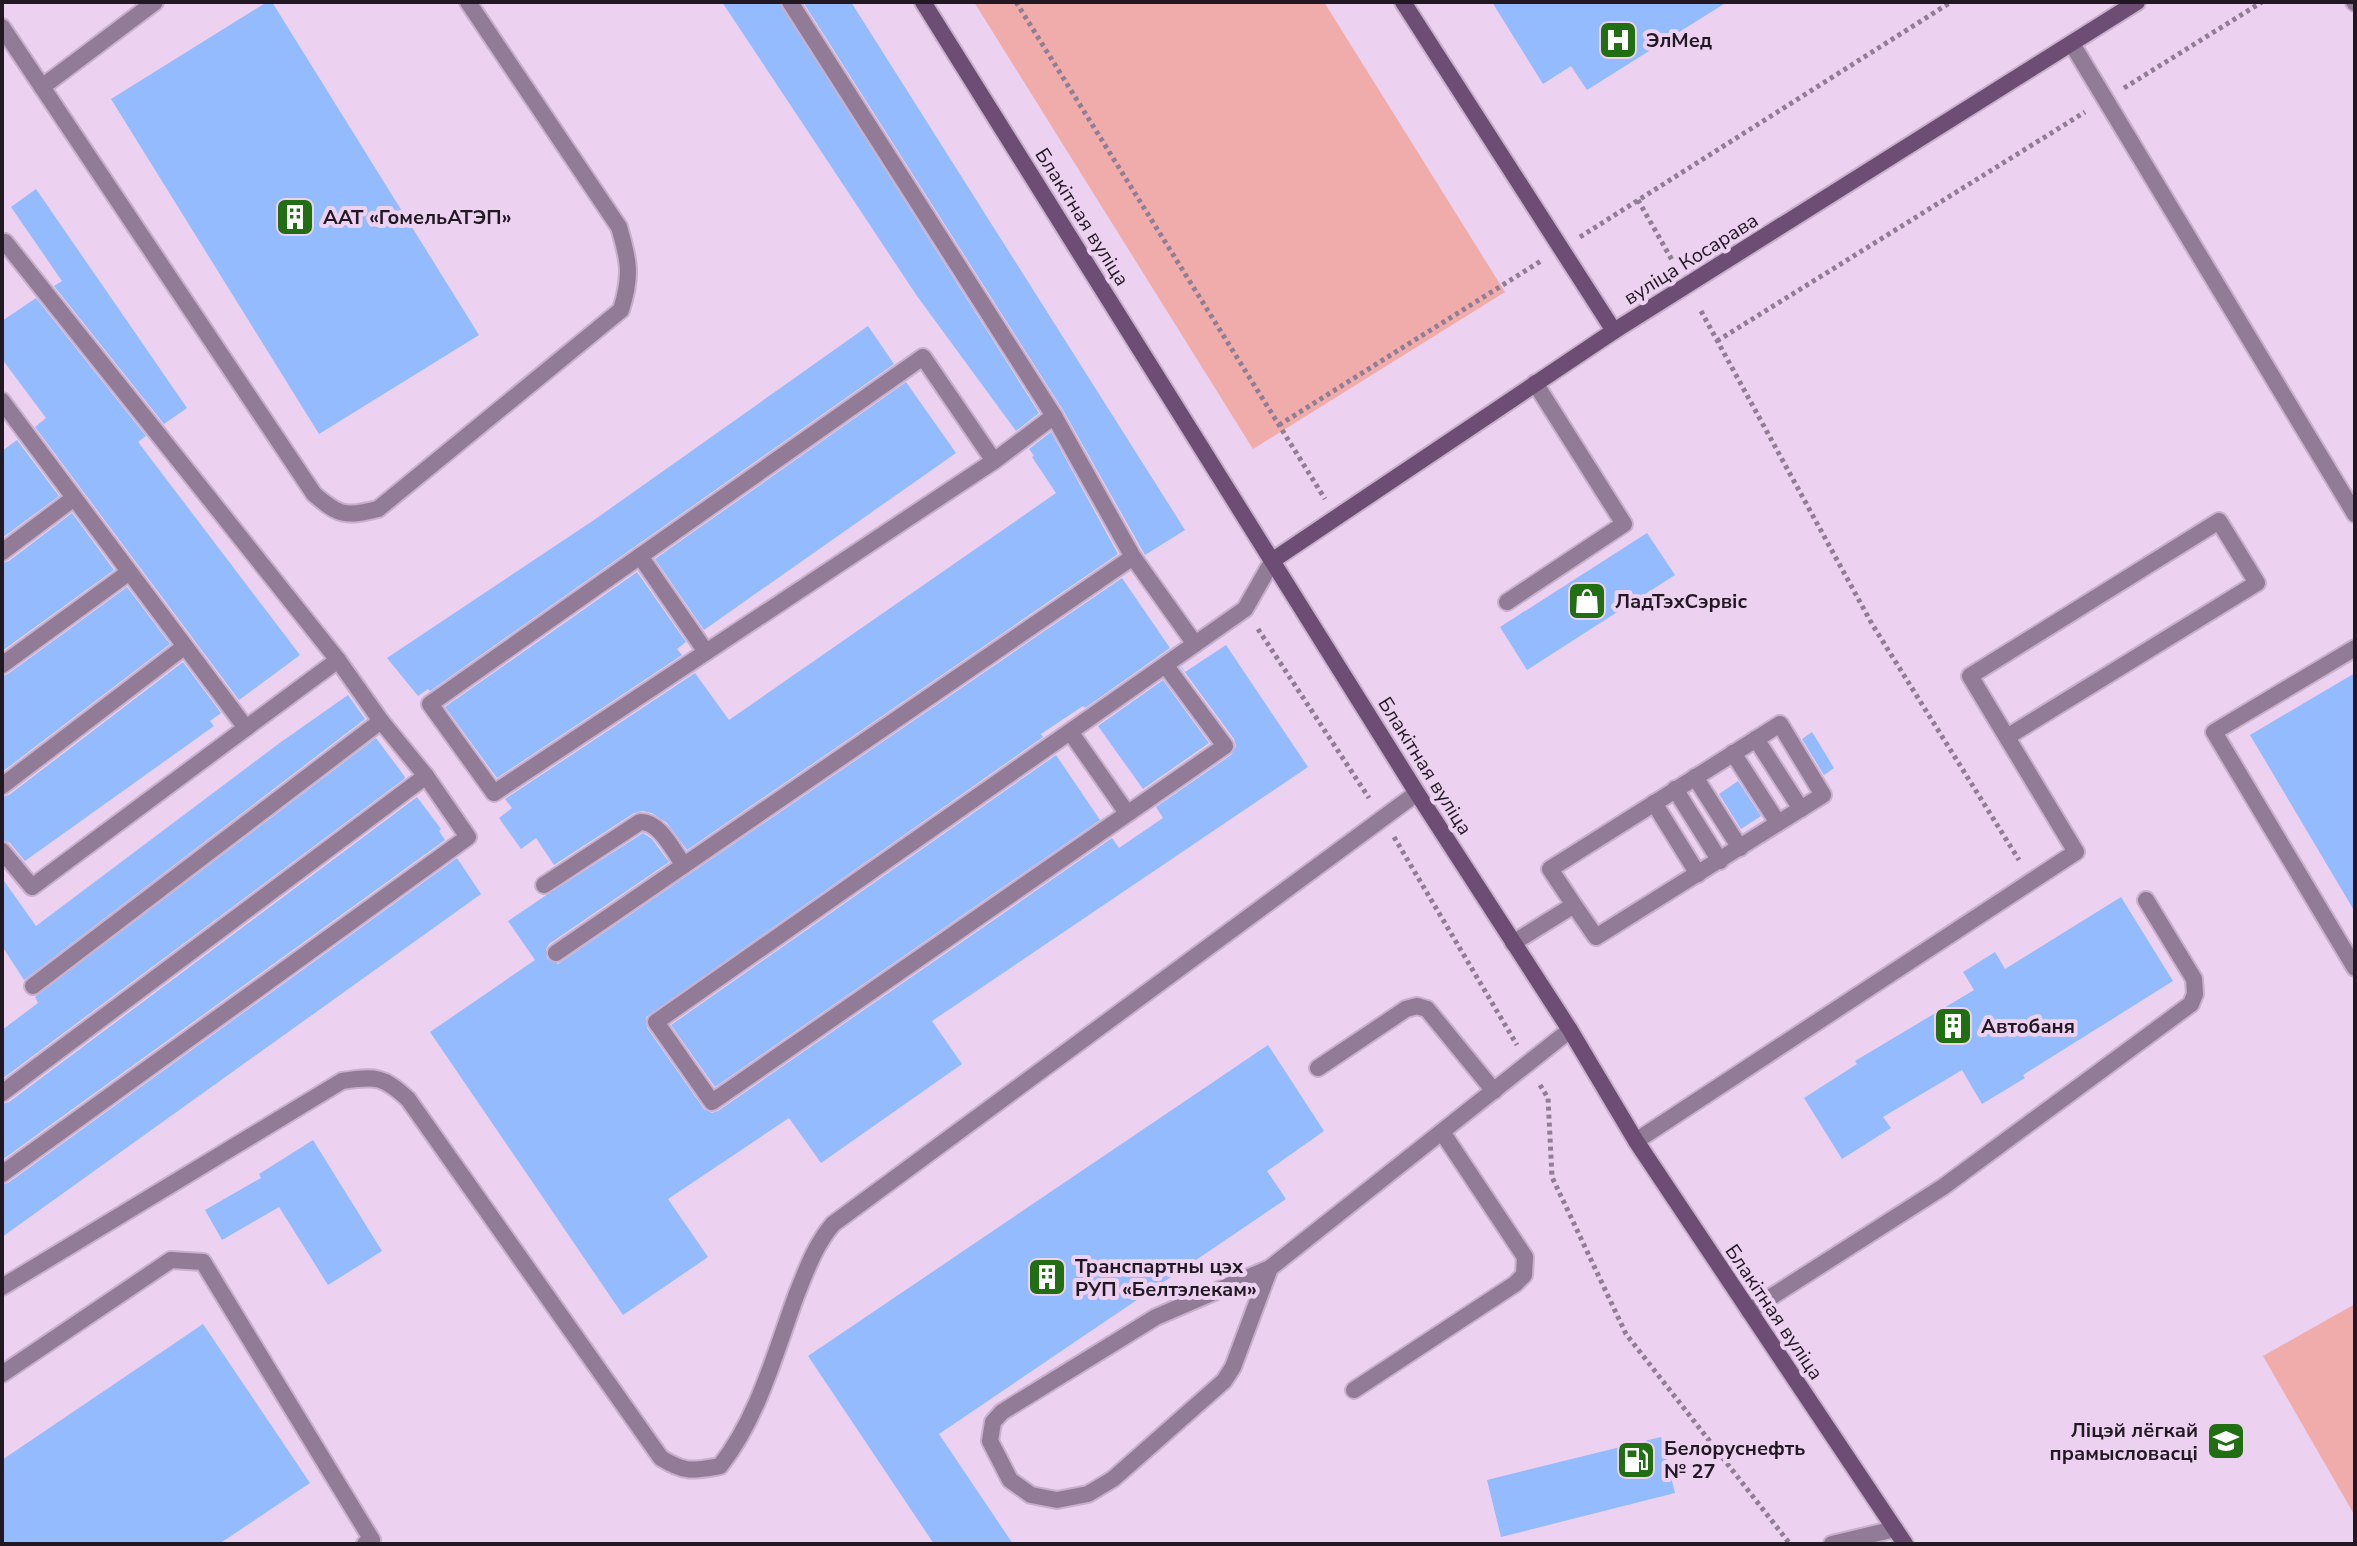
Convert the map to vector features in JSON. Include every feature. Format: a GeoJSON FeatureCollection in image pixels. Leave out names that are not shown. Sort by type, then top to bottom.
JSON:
{"type":"FeatureCollection","features":[{"type":"Feature","properties":{"kind":"street","name":"Блакітная вуліца"},"geometry":{"type":"LineString","coordinates":[[923,2],[1417,793],[1570,1030],[1636,1141],[1905,1544]]}},
{"type":"Feature","properties":{"kind":"street"},"geometry":{"type":"LineString","coordinates":[[1403,2],[1614,331]]}},
{"type":"Feature","properties":{"kind":"street","name":"вуліца Косарава"},"geometry":{"type":"LineString","coordinates":[[1273,560],[1614,331],[2137,2]]}},
{"type":"Feature","properties":{"kind":"lane"},"geometry":{"type":"LineString","coordinates":[[42,87],[155,2]]}},
{"type":"Feature","properties":{"kind":"lane"},"geometry":{"type":"LineString","coordinates":[[2,27],[314,494],[334,512],[354,515],[378,509],[621,310],[629,285],[628,259],[619,227],[468,2]]}},
{"type":"Feature","properties":{"kind":"lane"},"geometry":{"type":"LineString","coordinates":[[790,2],[1054,416],[1133,557],[1195,644]]}},
{"type":"Feature","properties":{"kind":"lane"},"geometry":{"type":"LineString","coordinates":[[2072,44],[2355,514]]}},
{"type":"Feature","properties":{"kind":"lane"},"geometry":{"type":"LineString","coordinates":[[2,1174],[468,837],[338,660],[5,242]]}},
{"type":"Feature","properties":{"kind":"lane"},"geometry":{"type":"LineString","coordinates":[[994,461],[923,357],[430,704],[494,793],[994,461],[1054,416]]}},
{"type":"Feature","properties":{"kind":"lane"},"geometry":{"type":"LineString","coordinates":[[1507,602],[1624,524],[1535,383]]}},
{"type":"Feature","properties":{"kind":"lane"},"geometry":{"type":"LineString","coordinates":[[2,401],[8,422],[74,498],[246,728]]}},
{"type":"Feature","properties":{"kind":"lane"},"geometry":{"type":"LineString","coordinates":[[2,552],[74,498]]}},
{"type":"Feature","properties":{"kind":"lane"},"geometry":{"type":"LineString","coordinates":[[1636,1141],[2076,852],[1970,676],[2219,521],[2257,583],[2007,737]]}},
{"type":"Feature","properties":{"kind":"lane"},"geometry":{"type":"LineString","coordinates":[[640,556],[706,652]]}},
{"type":"Feature","properties":{"kind":"lane"},"geometry":{"type":"LineString","coordinates":[[556,953],[1133,557]]}},
{"type":"Feature","properties":{"kind":"lane"},"geometry":{"type":"LineString","coordinates":[[1166,666],[1225,746],[712,1102],[656,1022],[1245,609],[1273,560]]}},
{"type":"Feature","properties":{"kind":"lane"},"geometry":{"type":"LineString","coordinates":[[2,665],[128,573]]}},
{"type":"Feature","properties":{"kind":"lane"},"geometry":{"type":"LineString","coordinates":[[2,786],[184,647]]}},
{"type":"Feature","properties":{"kind":"lane"},"geometry":{"type":"LineString","coordinates":[[2355,648],[2214,732],[2355,968]]}},
{"type":"Feature","properties":{"kind":"lane"},"geometry":{"type":"LineString","coordinates":[[2,851],[32,887],[338,660]]}},
{"type":"Feature","properties":{"kind":"lane"},"geometry":{"type":"LineString","coordinates":[[33,986],[381,721]]}},
{"type":"Feature","properties":{"kind":"lane"},"geometry":{"type":"LineString","coordinates":[[1780,724],[1823,795],[1596,937],[1550,869],[1733,753],[1780,724]]}},
{"type":"Feature","properties":{"kind":"lane"},"geometry":{"type":"LineString","coordinates":[[1071,733],[1127,813]]}},
{"type":"Feature","properties":{"kind":"lane"},"geometry":{"type":"LineString","coordinates":[[1756,739],[1801,809]]}},
{"type":"Feature","properties":{"kind":"lane"},"geometry":{"type":"LineString","coordinates":[[1733,753],[1778,823]]}},
{"type":"Feature","properties":{"kind":"lane"},"geometry":{"type":"LineString","coordinates":[[2,1093],[426,776]]}},
{"type":"Feature","properties":{"kind":"lane"},"geometry":{"type":"LineString","coordinates":[[1695,777],[1740,848]]}},
{"type":"Feature","properties":{"kind":"lane"},"geometry":{"type":"LineString","coordinates":[[1675,789],[1720,861]]}},
{"type":"Feature","properties":{"kind":"lane"},"geometry":{"type":"LineString","coordinates":[[2,1287],[342,1081],[366,1077],[389,1082],[408,1099],[661,1458],[679,1469],[700,1470],[720,1466],[736,1446],[808,1266],[823,1236],[833,1224],[1417,793]]}},
{"type":"Feature","properties":{"kind":"lane"},"geometry":{"type":"LineString","coordinates":[[1654,803],[1698,874]]}},
{"type":"Feature","properties":{"kind":"lane"},"geometry":{"type":"LineString","coordinates":[[544,885],[640,822],[647,821],[655,826],[684,865]]}},
{"type":"Feature","properties":{"kind":"lane"},"geometry":{"type":"LineString","coordinates":[[1749,1311],[1943,1187],[2191,1004],[2195,994],[2194,979],[2146,900]]}},
{"type":"Feature","properties":{"kind":"lane"},"geometry":{"type":"LineString","coordinates":[[1513,943],[1574,905]]}},
{"type":"Feature","properties":{"kind":"lane"},"geometry":{"type":"LineString","coordinates":[[1318,1068],[1406,1009],[1417,1006],[1427,1009],[1494,1091]]}},
{"type":"Feature","properties":{"kind":"lane"},"geometry":{"type":"LineString","coordinates":[[1270,1268],[1233,1367],[1224,1381],[1113,1479],[1088,1494],[1057,1500],[1031,1495],[1010,1480],[990,1441],[993,1422],[1002,1412],[1156,1317],[1270,1268],[1570,1030]]}},
{"type":"Feature","properties":{"kind":"lane"},"geometry":{"type":"LineString","coordinates":[[1354,1390],[1515,1284],[1524,1275],[1525,1257],[1442,1132]]}},
{"type":"Feature","properties":{"kind":"lane"},"geometry":{"type":"LineString","coordinates":[[2,1374],[171,1260],[203,1262],[372,1540],[365,1544]]}},
{"type":"Feature","properties":{"kind":"lane"},"geometry":{"type":"LineString","coordinates":[[1832,1544],[1895,1529]]}},
{"type":"Feature","properties":{"kind":"path"},"geometry":{"type":"LineString","coordinates":[[1016,2],[1336,517]]}},
{"type":"Feature","properties":{"kind":"path"},"geometry":{"type":"LineString","coordinates":[[1279,425],[1951,2]]}},
{"type":"Feature","properties":{"kind":"path"},"geometry":{"type":"LineString","coordinates":[[1717,341],[2262,2]]}},
{"type":"Feature","properties":{"kind":"path"},"geometry":{"type":"LineString","coordinates":[[1638,200],[1672,260]]}},
{"type":"Feature","properties":{"kind":"path"},"geometry":{"type":"LineString","coordinates":[[1701,311],[1872,624],[2032,881]]}},
{"type":"Feature","properties":{"kind":"shaded area"},"geometry":{"type":"Polygon","coordinates":[[[974,2],[1324,2],[1505,292],[1253,449],[974,2]]]}},
{"type":"Feature","properties":{"kind":"shaded area"},"geometry":{"type":"Polygon","coordinates":[[[2355,1304],[2355,1516],[2263,1356],[2355,1304]]]}},
{"type":"Feature","properties":{"kind":"building","name":"ААТ «ГомельАТЭП»"},"geometry":{"type":"Polygon","coordinates":[[[267,2],[272,2],[479,335],[319,434],[111,99],[267,2]]]}},
{"type":"Feature","properties":{"kind":"building"},"geometry":{"type":"Polygon","coordinates":[[[722,2],[779,2],[1039,413],[1016,431],[917,296],[722,2]]]}},
{"type":"Feature","properties":{"kind":"building"},"geometry":{"type":"Polygon","coordinates":[[[803,2],[851,2],[1185,530],[1145,555],[1063,410],[803,2]]]}},
{"type":"Feature","properties":{"kind":"building"},"geometry":{"type":"Polygon","coordinates":[[[1492,2],[1727,2],[1587,90],[1571,66],[1543,84],[1492,2]]]}},
{"type":"Feature","properties":{"kind":"building"},"geometry":{"type":"Polygon","coordinates":[[[36,189],[187,408],[164,424],[54,286],[62,281],[11,207],[36,189]]]}},
{"type":"Feature","properties":{"kind":"building"},"geometry":{"type":"Polygon","coordinates":[[[36,298],[146,436],[138,442],[300,655],[239,700],[35,427],[46,418],[2,359],[2,321],[36,298]]]}},
{"type":"Feature","properties":{"kind":"building"},"geometry":{"type":"Polygon","coordinates":[[[868,326],[894,364],[430,691],[428,689],[418,696],[387,658],[594,520],[868,326]]]}},
{"type":"Feature","properties":{"kind":"building"},"geometry":{"type":"Polygon","coordinates":[[[906,382],[956,453],[704,630],[655,559],[906,382]]]}},
{"type":"Feature","properties":{"kind":"building"},"geometry":{"type":"Polygon","coordinates":[[[1051,432],[1118,554],[687,850],[667,823],[652,813],[642,811],[634,813],[554,865],[536,838],[521,849],[499,818],[512,808],[505,799],[695,673],[729,720],[1056,493],[1029,449],[1051,432]]]}},
{"type":"Feature","properties":{"kind":"building"},"geometry":{"type":"Polygon","coordinates":[[[17,440],[59,496],[2,538],[2,451],[17,440]]]}},
{"type":"Feature","properties":{"kind":"building"},"geometry":{"type":"Polygon","coordinates":[[[72,513],[114,570],[2,651],[2,563],[9,561],[72,513]]]}},
{"type":"Feature","properties":{"kind":"building","name":"ЛадТэхСэрвіс"},"geometry":{"type":"Polygon","coordinates":[[[1647,533],[1675,575],[1527,670],[1500,627],[1647,533]]]}},
{"type":"Feature","properties":{"kind":"building"},"geometry":{"type":"Polygon","coordinates":[[[637,572],[686,642],[677,649],[682,655],[497,778],[445,707],[637,572]]]}},
{"type":"Feature","properties":{"kind":"building"},"geometry":{"type":"Polygon","coordinates":[[[1122,578],[1170,648],[1085,708],[1083,706],[1041,734],[1043,737],[646,1017],[647,1028],[704,1109],[712,1113],[718,1111],[1112,838],[1119,848],[1163,818],[1156,807],[1231,755],[1236,746],[1234,739],[1181,667],[1185,672],[1226,645],[1308,767],[932,1021],[962,1064],[821,1163],[789,1118],[668,1199],[708,1257],[623,1315],[430,1032],[535,960],[508,921],[545,896],[643,833],[652,839],[669,862],[549,944],[547,959],[558,964],[1122,578]]]}},
{"type":"Feature","properties":{"kind":"building"},"geometry":{"type":"Polygon","coordinates":[[[127,587],[170,644],[2,772],[2,676],[127,587]]]}},
{"type":"Feature","properties":{"kind":"building"},"geometry":{"type":"Polygon","coordinates":[[[183,662],[221,713],[210,721],[214,726],[25,861],[10,843],[2,840],[2,797],[9,795],[183,662]]]}},
{"type":"Feature","properties":{"kind":"building"},"geometry":{"type":"Polygon","coordinates":[[[2355,673],[2355,912],[2250,735],[2355,673]]]}},
{"type":"Feature","properties":{"kind":"building"},"geometry":{"type":"Polygon","coordinates":[[[1163,680],[1209,743],[1143,789],[1098,726],[1163,680]]]}},
{"type":"Feature","properties":{"kind":"building"},"geometry":{"type":"Polygon","coordinates":[[[348,695],[365,719],[24,980],[2,946],[2,878],[36,926],[348,695]]]}},
{"type":"Feature","properties":{"kind":"building"},"geometry":{"type":"Polygon","coordinates":[[[1812,732],[1834,768],[1824,775],[1802,739],[1812,732]]]}},
{"type":"Feature","properties":{"kind":"building"},"geometry":{"type":"Polygon","coordinates":[[[376,738],[404,779],[2,1079],[2,1030],[38,1003],[35,997],[376,738]]]}},
{"type":"Feature","properties":{"kind":"building"},"geometry":{"type":"Polygon","coordinates":[[[1056,755],[1100,820],[715,1087],[671,1025],[1056,755]]]}},
{"type":"Feature","properties":{"kind":"building"},"geometry":{"type":"Polygon","coordinates":[[[1738,781],[1761,816],[1741,829],[1719,794],[1738,781]]]}},
{"type":"Feature","properties":{"kind":"building"},"geometry":{"type":"Polygon","coordinates":[[[417,797],[441,829],[439,831],[445,840],[2,1160],[2,1104],[9,1102],[417,797]]]}},
{"type":"Feature","properties":{"kind":"building"},"geometry":{"type":"Polygon","coordinates":[[[457,858],[481,894],[2,1237],[2,1185],[457,858]]]}},
{"type":"Feature","properties":{"kind":"building"},"geometry":{"type":"Polygon","coordinates":[[[2121,897],[2173,981],[1982,1104],[1962,1070],[1883,1117],[1891,1128],[1842,1159],[1804,1098],[1857,1064],[1855,1061],[1974,990],[1963,972],[1995,952],[2005,969],[2121,897]]]}},
{"type":"Feature","properties":{"kind":"building","name":"Транспартны цэх РУП «Белтэлекам»"},"geometry":{"type":"Polygon","coordinates":[[[1268,1045],[1324,1131],[1267,1171],[1286,1199],[939,1434],[1013,1544],[934,1544],[808,1356],[1268,1045]]]}},
{"type":"Feature","properties":{"kind":"building"},"geometry":{"type":"Polygon","coordinates":[[[313,1140],[382,1251],[328,1285],[279,1207],[222,1240],[205,1210],[261,1178],[259,1174],[313,1140]]]}},
{"type":"Feature","properties":{"kind":"building"},"geometry":{"type":"Polygon","coordinates":[[[203,1324],[310,1483],[219,1544],[2,1544],[2,1460],[203,1324]]]}},
{"type":"Feature","properties":{"kind":"building"},"geometry":{"type":"Polygon","coordinates":[[[1661,1437],[1675,1493],[1501,1537],[1487,1480],[1661,1437]]]}},
{"type":"Feature","properties":{"kind":"place","name":"ЭлМед"},"geometry":{"type":"Point","coordinates":[1618,40]}},
{"type":"Feature","properties":{"kind":"place","name":"ААТ «ГомельАТЭП»"},"geometry":{"type":"Point","coordinates":[295,217]}},
{"type":"Feature","properties":{"kind":"place","name":"ЛадТэхСэрвіс"},"geometry":{"type":"Point","coordinates":[1587,601]}},
{"type":"Feature","properties":{"kind":"place","name":"Автобаня"},"geometry":{"type":"Point","coordinates":[1953,1026]}},
{"type":"Feature","properties":{"kind":"place","name":"Транспартны цэх РУП «Белтэлекам»"},"geometry":{"type":"Point","coordinates":[1047,1277]}},
{"type":"Feature","properties":{"kind":"place","name":"Ліцэй лёгкай прамысловасці"},"geometry":{"type":"Point","coordinates":[2226,1441]}},
{"type":"Feature","properties":{"kind":"place","name":"Белоруснефть № 27"},"geometry":{"type":"Point","coordinates":[1636,1460]}}]}
